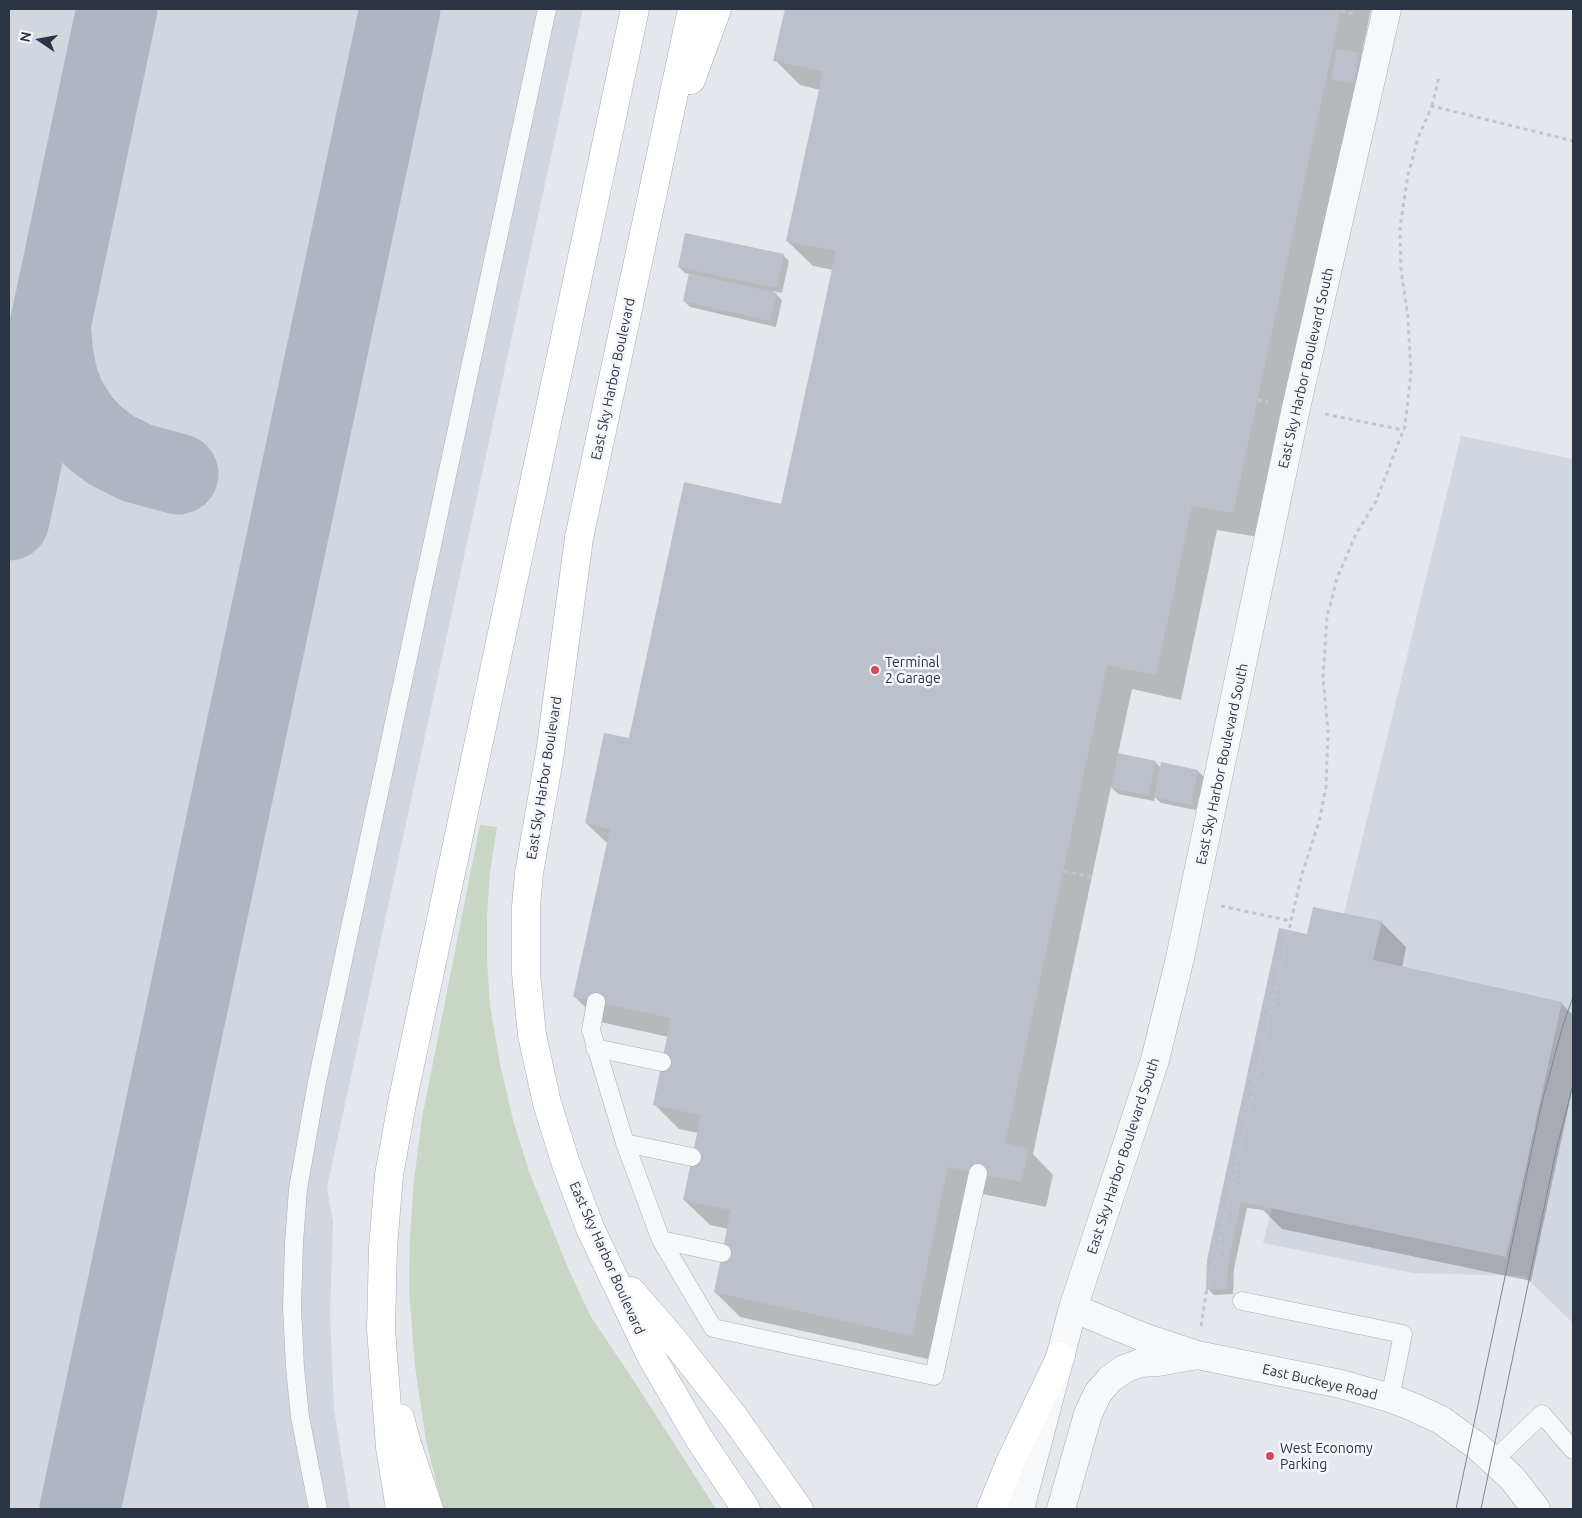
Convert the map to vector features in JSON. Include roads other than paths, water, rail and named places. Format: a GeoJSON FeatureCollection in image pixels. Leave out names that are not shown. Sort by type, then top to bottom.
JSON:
{"type":"FeatureCollection","features":[{"type":"Feature","properties":{"kind":"main road"},"geometry":{"type":"LineString","coordinates":[[400,1509],[390,1447],[381,1330],[381,1287],[389,1175],[403,1098],[635,9]]}},
{"type":"Feature","properties":{"kind":"main road","name":"East Sky Harbor Boulevard"},"geometry":{"type":"LineString","coordinates":[[692,9],[579,538],[550,752],[532,846],[526,907],[526,973],[532,1034],[547,1103],[578,1197],[607,1264],[651,1356],[674,1397],[744,1507]]}},
{"type":"Feature","properties":{"kind":"main road"},"geometry":{"type":"LineString","coordinates":[[658,171],[717,9]]}},
{"type":"Feature","properties":{"kind":"main road"},"geometry":{"type":"LineString","coordinates":[[607,1264],[778,1509]]}},
{"type":"Feature","properties":{"kind":"main road"},"geometry":{"type":"LineString","coordinates":[[607,1264],[702,1376],[734,1417],[799,1509]]}},
{"type":"Feature","properties":{"kind":"main road"},"geometry":{"type":"LineString","coordinates":[[381,1330],[393,1392],[407,1444],[429,1509]]}},
{"type":"Feature","properties":{"kind":"main road"},"geometry":{"type":"LineString","coordinates":[[991,1509],[1011,1460],[1060,1356]]}},
{"type":"Feature","properties":{"kind":"street","name":"East Sky Harbor Boulevard South"},"geometry":{"type":"LineString","coordinates":[[1020,1509],[1073,1308],[1155,1060],[1180,958],[1296,408],[1387,9]]}},
{"type":"Feature","properties":{"kind":"street","name":"East Buckeye Road"},"geometry":{"type":"LineString","coordinates":[[1073,1308],[1143,1337],[1197,1355],[1341,1384],[1390,1398],[1441,1420],[1466,1436],[1494,1460],[1530,1506]]}},
{"type":"Feature","properties":{"kind":"street"},"geometry":{"type":"LineString","coordinates":[[1060,1509],[1088,1414],[1098,1393],[1110,1379],[1124,1369],[1140,1363],[1158,1362],[1197,1355]]}},
{"type":"Feature","properties":{"kind":"lane"},"geometry":{"type":"LineString","coordinates":[[318,1509],[300,1417],[295,1367],[292,1308],[298,1189],[319,1073],[547,9]]}},
{"type":"Feature","properties":{"kind":"lane"},"geometry":{"type":"LineString","coordinates":[[596,1002],[591,1030],[625,1143],[661,1240],[712,1328],[934,1376],[978,1173]]}},
{"type":"Feature","properties":{"kind":"lane"},"geometry":{"type":"LineString","coordinates":[[595,1048],[662,1062]]}},
{"type":"Feature","properties":{"kind":"lane"},"geometry":{"type":"LineString","coordinates":[[625,1143],[692,1157]]}},
{"type":"Feature","properties":{"kind":"lane"},"geometry":{"type":"LineString","coordinates":[[661,1240],[722,1254]]}},
{"type":"Feature","properties":{"kind":"lane"},"geometry":{"type":"LineString","coordinates":[[1242,1301],[1403,1334],[1390,1398]]}},
{"type":"Feature","properties":{"kind":"lane"},"geometry":{"type":"LineString","coordinates":[[1494,1460],[1542,1414],[1573,1450]]}},
{"type":"Feature","properties":{"kind":"tram line"},"geometry":{"type":"LineString","coordinates":[[1456,1509],[1541,1106],[1563,1025],[1573,997]]}},
{"type":"Feature","properties":{"kind":"tram line"},"geometry":{"type":"LineString","coordinates":[[1481,1509],[1556,1151],[1573,1085]]}},
{"type":"Feature","properties":{"kind":"place","name":"Terminal 2 Garage"},"geometry":{"type":"Point","coordinates":[875,670]}},
{"type":"Feature","properties":{"kind":"place","name":"West Economy Parking"},"geometry":{"type":"Point","coordinates":[1270,1456]}}]}
